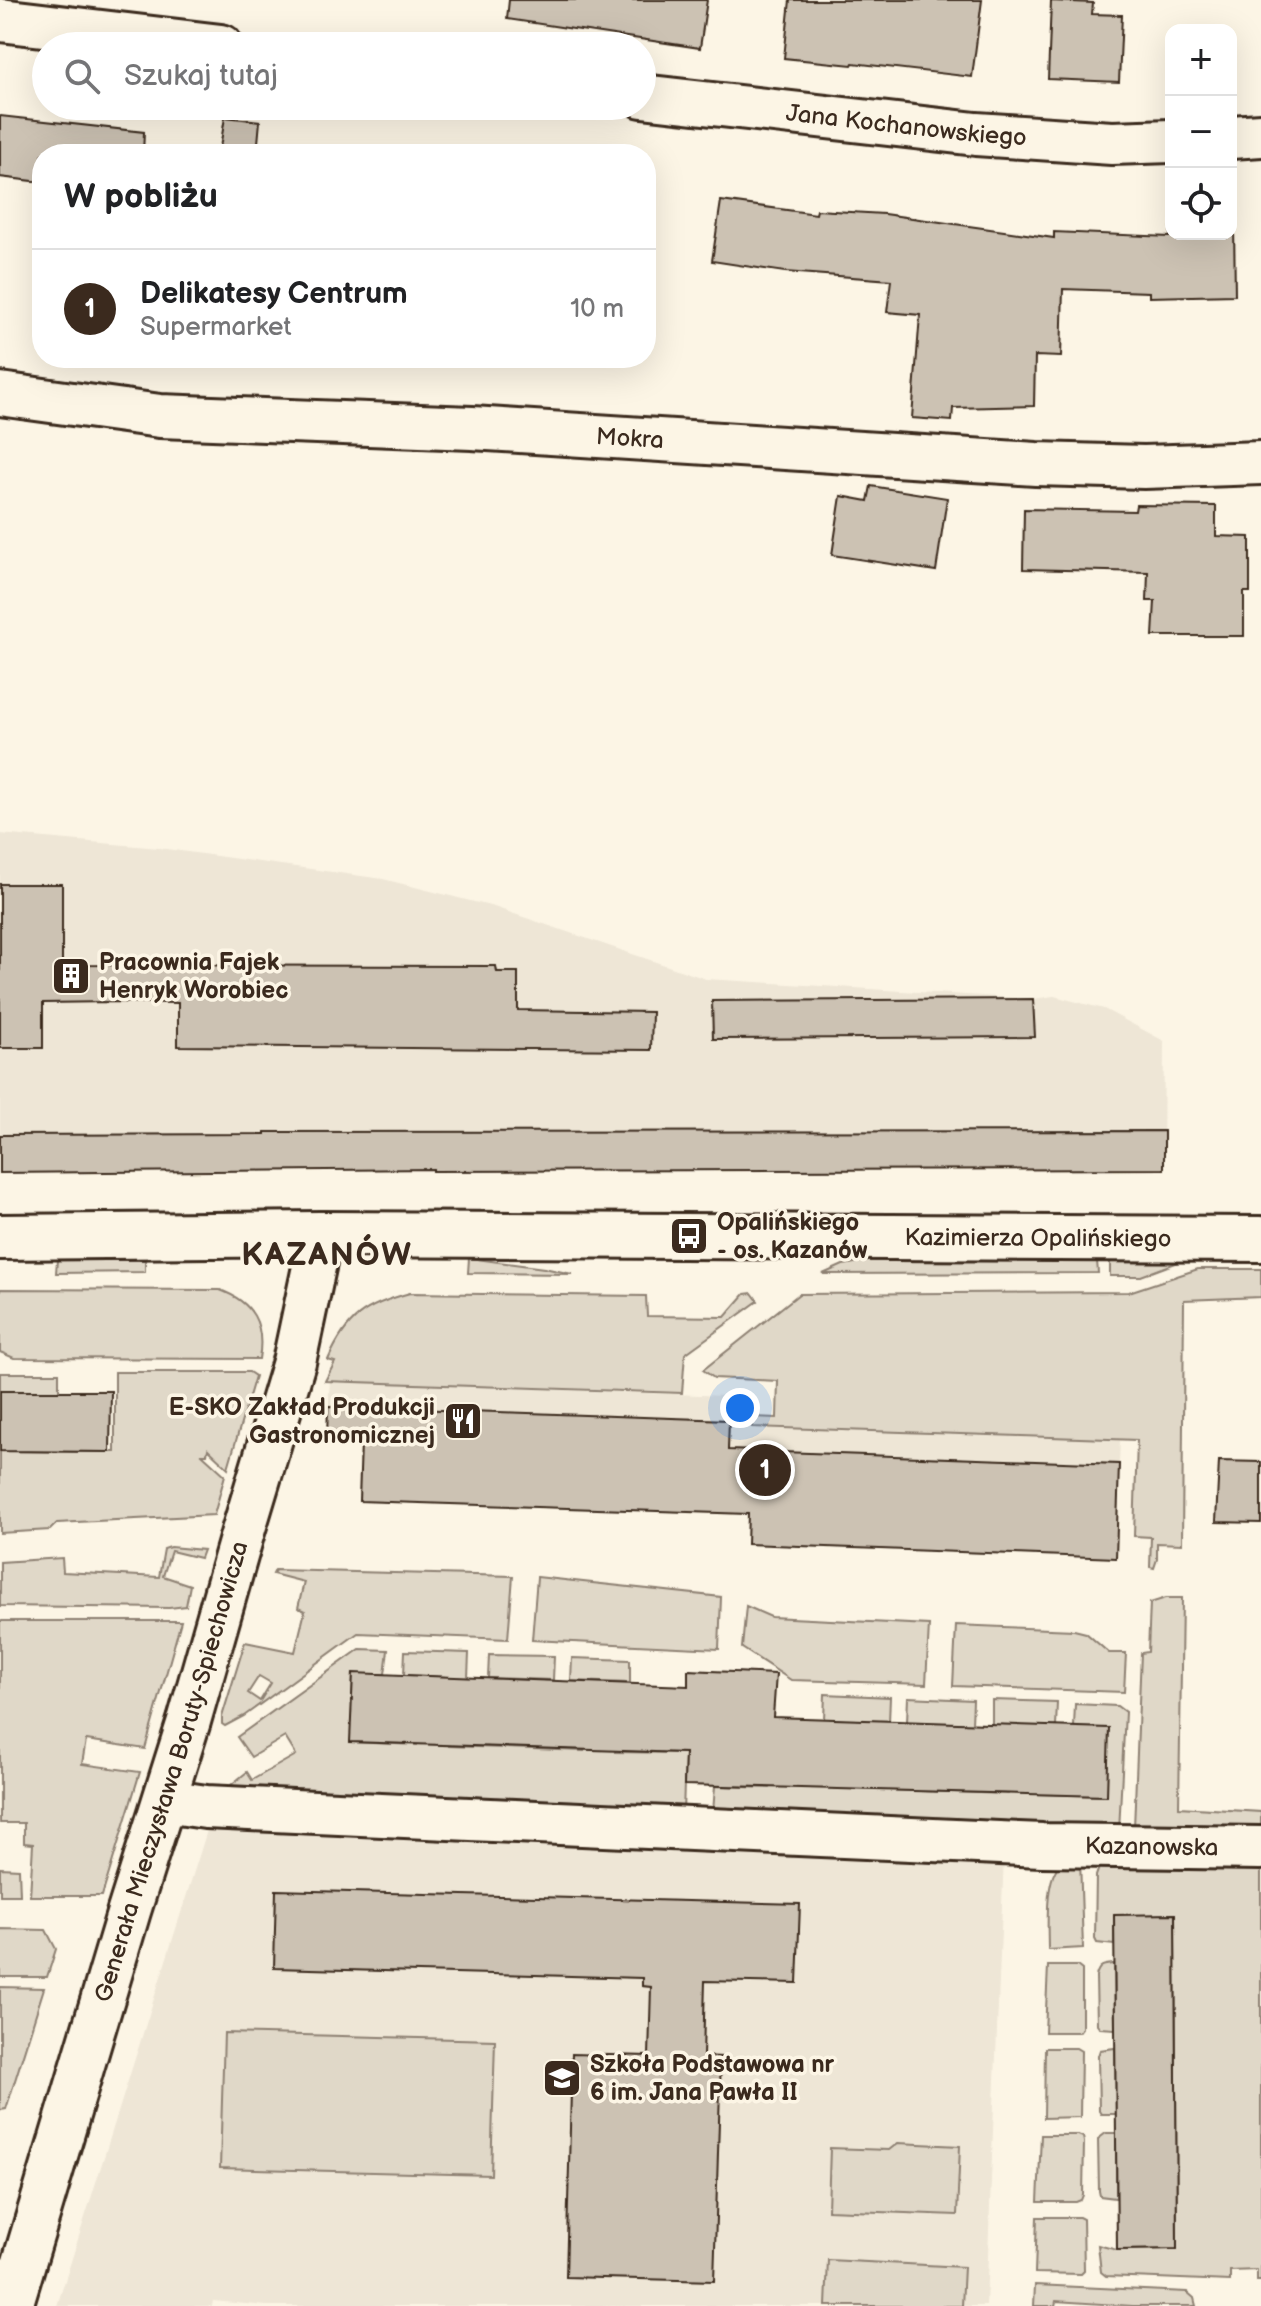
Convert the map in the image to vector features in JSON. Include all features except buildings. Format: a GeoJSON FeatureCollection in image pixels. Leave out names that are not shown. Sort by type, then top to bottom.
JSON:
{"type":"FeatureCollection","features":[{"type":"Feature","properties":{"kind":"street"},"geometry":{"type":"LineString","coordinates":[[0,20],[102,32]]}},
{"type":"Feature","properties":{"kind":"street","name":"Jana Kochanowskiego"},"geometry":{"type":"LineString","coordinates":[[656,98],[976,134],[1112,143],[1165,141]]}},
{"type":"Feature","properties":{"kind":"street"},"geometry":{"type":"LineString","coordinates":[[1237,137],[1261,135]]}},
{"type":"Feature","properties":{"kind":"street","name":"Mokra"},"geometry":{"type":"LineString","coordinates":[[0,394],[160,416],[472,428],[1021,464],[1144,467],[1261,463]]}},
{"type":"Feature","properties":{"kind":"street","name":"Kazimierza Opalińskiego"},"geometry":{"type":"LineString","coordinates":[[0,1237],[321,1234],[1261,1239]]}},
{"type":"Feature","properties":{"kind":"street","name":"Generała Mieczysława Boruty-Spiechowicza"},"geometry":{"type":"LineString","coordinates":[[11,2306],[165,1801],[294,1362],[321,1234]]}},
{"type":"Feature","properties":{"kind":"street","name":"Kazanowska"},"geometry":{"type":"LineString","coordinates":[[165,1801],[189,1807],[1042,1845],[1261,1848]]}},
{"type":"Feature","properties":{"kind":"shaded area"},"geometry":{"type":"Polygon","coordinates":[[[0,834],[159,848],[383,879],[494,907],[706,979],[1033,999],[1054,996],[1104,1009],[1164,1041],[1163,1169],[0,1173],[0,834]]]}},
{"type":"Feature","properties":{"kind":"shaded area"},"geometry":{"type":"Polygon","coordinates":[[[469,1258],[544,1268],[572,1274],[468,1273],[469,1258]]]}},
{"type":"Feature","properties":{"kind":"shaded area"},"geometry":{"type":"Polygon","coordinates":[[[57,1260],[145,1260],[145,1272],[56,1273],[57,1260]]]}},
{"type":"Feature","properties":{"kind":"shaded area"},"geometry":{"type":"Polygon","coordinates":[[[872,1260],[1097,1261],[1098,1273],[823,1274],[843,1265],[872,1260]]]}},
{"type":"Feature","properties":{"kind":"shaded area"},"geometry":{"type":"Polygon","coordinates":[[[1172,1260],[1176,1263],[1141,1276],[1110,1276],[1110,1261],[1172,1260]]]}},
{"type":"Feature","properties":{"kind":"shaded area"},"geometry":{"type":"Polygon","coordinates":[[[1198,1269],[1261,1269],[1261,1297],[1184,1300],[1182,1544],[1157,1543],[1154,1568],[1150,1567],[1151,1537],[1134,1536],[1137,1440],[752,1427],[752,1417],[777,1418],[778,1381],[714,1378],[703,1370],[799,1294],[1129,1292],[1198,1269]]]}},
{"type":"Feature","properties":{"kind":"shaded area"},"geometry":{"type":"Polygon","coordinates":[[[0,1289],[220,1290],[241,1301],[254,1316],[260,1335],[259,1359],[14,1358],[0,1352],[0,1289]]]}},
{"type":"Feature","properties":{"kind":"shaded area"},"geometry":{"type":"Polygon","coordinates":[[[410,1293],[646,1296],[647,1316],[725,1317],[745,1294],[752,1293],[758,1301],[685,1354],[682,1393],[325,1381],[335,1362],[328,1360],[350,1323],[381,1302],[410,1293]]]}},
{"type":"Feature","properties":{"kind":"shaded area"},"geometry":{"type":"Polygon","coordinates":[[[115,1372],[249,1372],[255,1376],[228,1468],[208,1449],[207,1454],[202,1454],[225,1475],[214,1515],[57,1523],[50,1530],[0,1533],[0,1451],[115,1452],[115,1372]]]}},
{"type":"Feature","properties":{"kind":"shaded area"},"geometry":{"type":"Polygon","coordinates":[[[0,1373],[59,1373],[59,1391],[0,1391],[0,1373]]]}},
{"type":"Feature","properties":{"kind":"shaded area"},"geometry":{"type":"Polygon","coordinates":[[[330,1381],[753,1397],[752,1427],[1120,1440],[1119,1464],[728,1450],[729,1420],[328,1406],[330,1381]]]}},
{"type":"Feature","properties":{"kind":"shaded area"},"geometry":{"type":"Polygon","coordinates":[[[164,1549],[203,1550],[200,1558],[171,1551],[163,1576],[190,1585],[186,1606],[0,1606],[0,1562],[62,1558],[63,1572],[159,1577],[164,1549]]]}},
{"type":"Feature","properties":{"kind":"shaded area"},"geometry":{"type":"Polygon","coordinates":[[[275,1570],[513,1576],[508,1639],[358,1633],[244,1716],[225,1726],[222,1717],[245,1642],[295,1652],[305,1611],[298,1608],[304,1582],[273,1574],[275,1570]],[[259,1676],[248,1693],[260,1701],[271,1683],[259,1676]]]}},
{"type":"Feature","properties":{"kind":"shaded area"},"geometry":{"type":"Polygon","coordinates":[[[537,1577],[721,1597],[719,1649],[532,1640],[537,1577]]]}},
{"type":"Feature","properties":{"kind":"shaded area"},"geometry":{"type":"Polygon","coordinates":[[[1166,1598],[1182,1598],[1179,1807],[1261,1812],[1261,1829],[1134,1828],[1141,1653],[1148,1652],[1150,1603],[1166,1598]]]}},
{"type":"Feature","properties":{"kind":"shaded area"},"geometry":{"type":"Polygon","coordinates":[[[746,1606],[771,1617],[929,1625],[926,1684],[791,1680],[742,1648],[746,1606]]]}},
{"type":"Feature","properties":{"kind":"shaded area"},"geometry":{"type":"Polygon","coordinates":[[[0,1621],[181,1621],[145,1749],[86,1740],[82,1764],[140,1772],[102,1896],[30,1896],[33,1844],[24,1843],[24,1823],[0,1823],[0,1621]]]}},
{"type":"Feature","properties":{"kind":"shaded area"},"geometry":{"type":"Polygon","coordinates":[[[956,1625],[1086,1633],[1109,1653],[1126,1653],[1124,1692],[953,1686],[956,1625]]]}},
{"type":"Feature","properties":{"kind":"shaded area"},"geometry":{"type":"Polygon","coordinates":[[[360,1649],[388,1650],[385,1674],[353,1674],[351,1742],[417,1745],[418,1737],[448,1738],[449,1746],[584,1751],[584,1743],[615,1744],[615,1752],[685,1753],[683,1813],[222,1792],[247,1772],[252,1780],[296,1755],[285,1737],[251,1757],[237,1737],[360,1649]]]}},
{"type":"Feature","properties":{"kind":"shaded area"},"geometry":{"type":"Polygon","coordinates":[[[405,1651],[469,1653],[468,1678],[404,1675],[405,1651]]]}},
{"type":"Feature","properties":{"kind":"shaded area"},"geometry":{"type":"Polygon","coordinates":[[[489,1655],[554,1656],[553,1680],[488,1678],[489,1655]]]}},
{"type":"Feature","properties":{"kind":"shaded area"},"geometry":{"type":"Polygon","coordinates":[[[572,1658],[630,1660],[630,1683],[571,1681],[572,1658]]]}},
{"type":"Feature","properties":{"kind":"shaded area"},"geometry":{"type":"Polygon","coordinates":[[[825,1694],[890,1697],[889,1722],[824,1719],[825,1694]]]}},
{"type":"Feature","properties":{"kind":"shaded area"},"geometry":{"type":"Polygon","coordinates":[[[908,1697],[973,1700],[972,1724],[907,1722],[908,1697]]]}},
{"type":"Feature","properties":{"kind":"shaded area"},"geometry":{"type":"Polygon","coordinates":[[[992,1700],[1057,1702],[1056,1727],[992,1725],[992,1700]]]}},
{"type":"Feature","properties":{"kind":"shaded area"},"geometry":{"type":"Polygon","coordinates":[[[1075,1704],[1117,1706],[1125,1712],[1119,1831],[713,1813],[715,1786],[1008,1794],[1009,1787],[1037,1794],[1106,1796],[1074,1727],[1075,1704]]]}},
{"type":"Feature","properties":{"kind":"shaded area","name":"Szkoła Podstawowa nr 6 im. Jana Pawła II"},"geometry":{"type":"Polygon","coordinates":[[[210,1821],[1004,1855],[986,2306],[267,2306],[213,2301],[212,2306],[57,2306],[210,1821]]]}},
{"type":"Feature","properties":{"kind":"shaded area"},"geometry":{"type":"Polygon","coordinates":[[[1080,1859],[1083,1948],[1048,1950],[1048,1904],[1052,1880],[1061,1864],[1080,1859]]]}},
{"type":"Feature","properties":{"kind":"shaded area"},"geometry":{"type":"Polygon","coordinates":[[[1261,1860],[1261,2281],[1257,2281],[1257,2270],[1230,2271],[1230,2281],[1106,2276],[1101,2272],[1098,2245],[1117,2250],[1177,2249],[1175,1914],[1114,1916],[1114,1945],[1097,1943],[1096,1876],[1101,1862],[1261,1860]]]}},
{"type":"Feature","properties":{"kind":"shaded area"},"geometry":{"type":"Polygon","coordinates":[[[0,1868],[19,1869],[20,1895],[0,1895],[0,1868]]]}},
{"type":"Feature","properties":{"kind":"shaded area"},"geometry":{"type":"Polygon","coordinates":[[[0,1929],[46,1930],[56,1949],[47,1977],[0,1977],[0,1929]]]}},
{"type":"Feature","properties":{"kind":"shaded area"},"geometry":{"type":"Polygon","coordinates":[[[1114,1964],[1115,2029],[1100,2028],[1097,2024],[1096,1976],[1102,1966],[1114,1964]]]}},
{"type":"Feature","properties":{"kind":"shaded area"},"geometry":{"type":"Polygon","coordinates":[[[1048,1966],[1077,1966],[1082,1970],[1082,2028],[1079,2032],[1045,2032],[1048,1966]]]}},
{"type":"Feature","properties":{"kind":"shaded area"},"geometry":{"type":"Polygon","coordinates":[[[0,1987],[44,1988],[6,2109],[0,2110],[0,1987]]]}},
{"type":"Feature","properties":{"kind":"shaded area"},"geometry":{"type":"Polygon","coordinates":[[[224,2033],[495,2040],[491,2175],[220,2168],[224,2033]]]}},
{"type":"Feature","properties":{"kind":"shaded area"},"geometry":{"type":"Polygon","coordinates":[[[1045,2048],[1076,2048],[1081,2051],[1080,2117],[1044,2118],[1045,2048]]]}},
{"type":"Feature","properties":{"kind":"shaded area"},"geometry":{"type":"Polygon","coordinates":[[[1115,2048],[1116,2114],[1101,2114],[1098,2056],[1100,2050],[1115,2048]]]}},
{"type":"Feature","properties":{"kind":"shaded area"},"geometry":{"type":"Polygon","coordinates":[[[1106,2133],[1116,2133],[1116,2198],[1100,2196],[1099,2191],[1098,2139],[1106,2133]]]}},
{"type":"Feature","properties":{"kind":"shaded area"},"geometry":{"type":"Polygon","coordinates":[[[1041,2135],[1083,2137],[1081,2200],[1038,2202],[1041,2135]]]}},
{"type":"Feature","properties":{"kind":"shaded area"},"geometry":{"type":"Polygon","coordinates":[[[898,2143],[960,2146],[957,2215],[828,2210],[830,2148],[889,2150],[898,2143]]]}},
{"type":"Feature","properties":{"kind":"shaded area"},"geometry":{"type":"Polygon","coordinates":[[[1037,2217],[1083,2219],[1084,2271],[1081,2274],[1035,2273],[1037,2217]]]}},
{"type":"Feature","properties":{"kind":"shaded area"},"geometry":{"type":"Polygon","coordinates":[[[828,2260],[964,2267],[962,2306],[826,2306],[828,2260]]]}},
{"type":"Feature","properties":{"kind":"shaded area"},"geometry":{"type":"Polygon","coordinates":[[[1035,2285],[1187,2292],[1194,2298],[1196,2306],[1056,2301],[1055,2306],[1034,2306],[1035,2285]]]}},
{"type":"Feature","properties":{"kind":"place","name":"Pracownia Fajek Henryk Worobiec"},"geometry":{"type":"Point","coordinates":[71,976]}},
{"type":"Feature","properties":{"kind":"place","name":"Opalińskiego - os. Kazanów"},"geometry":{"type":"Point","coordinates":[689,1236]}},
{"type":"Feature","properties":{"kind":"place","name":"E-SKO Zakład Produkcji Gastronomicznej"},"geometry":{"type":"Point","coordinates":[463,1421]}},
{"type":"Feature","properties":{"kind":"place","name":"Delikatesy Centrum"},"geometry":{"type":"Point","coordinates":[765,1470]}},
{"type":"Feature","properties":{"kind":"place","name":"Szkoła Podstawowa nr 6 im. Jana Pawła II"},"geometry":{"type":"Point","coordinates":[562,2078]}},
{"type":"Feature","properties":{"kind":"district","name":"KAZANÓW"},"geometry":{"type":"Point","coordinates":[327,1254]}}]}
